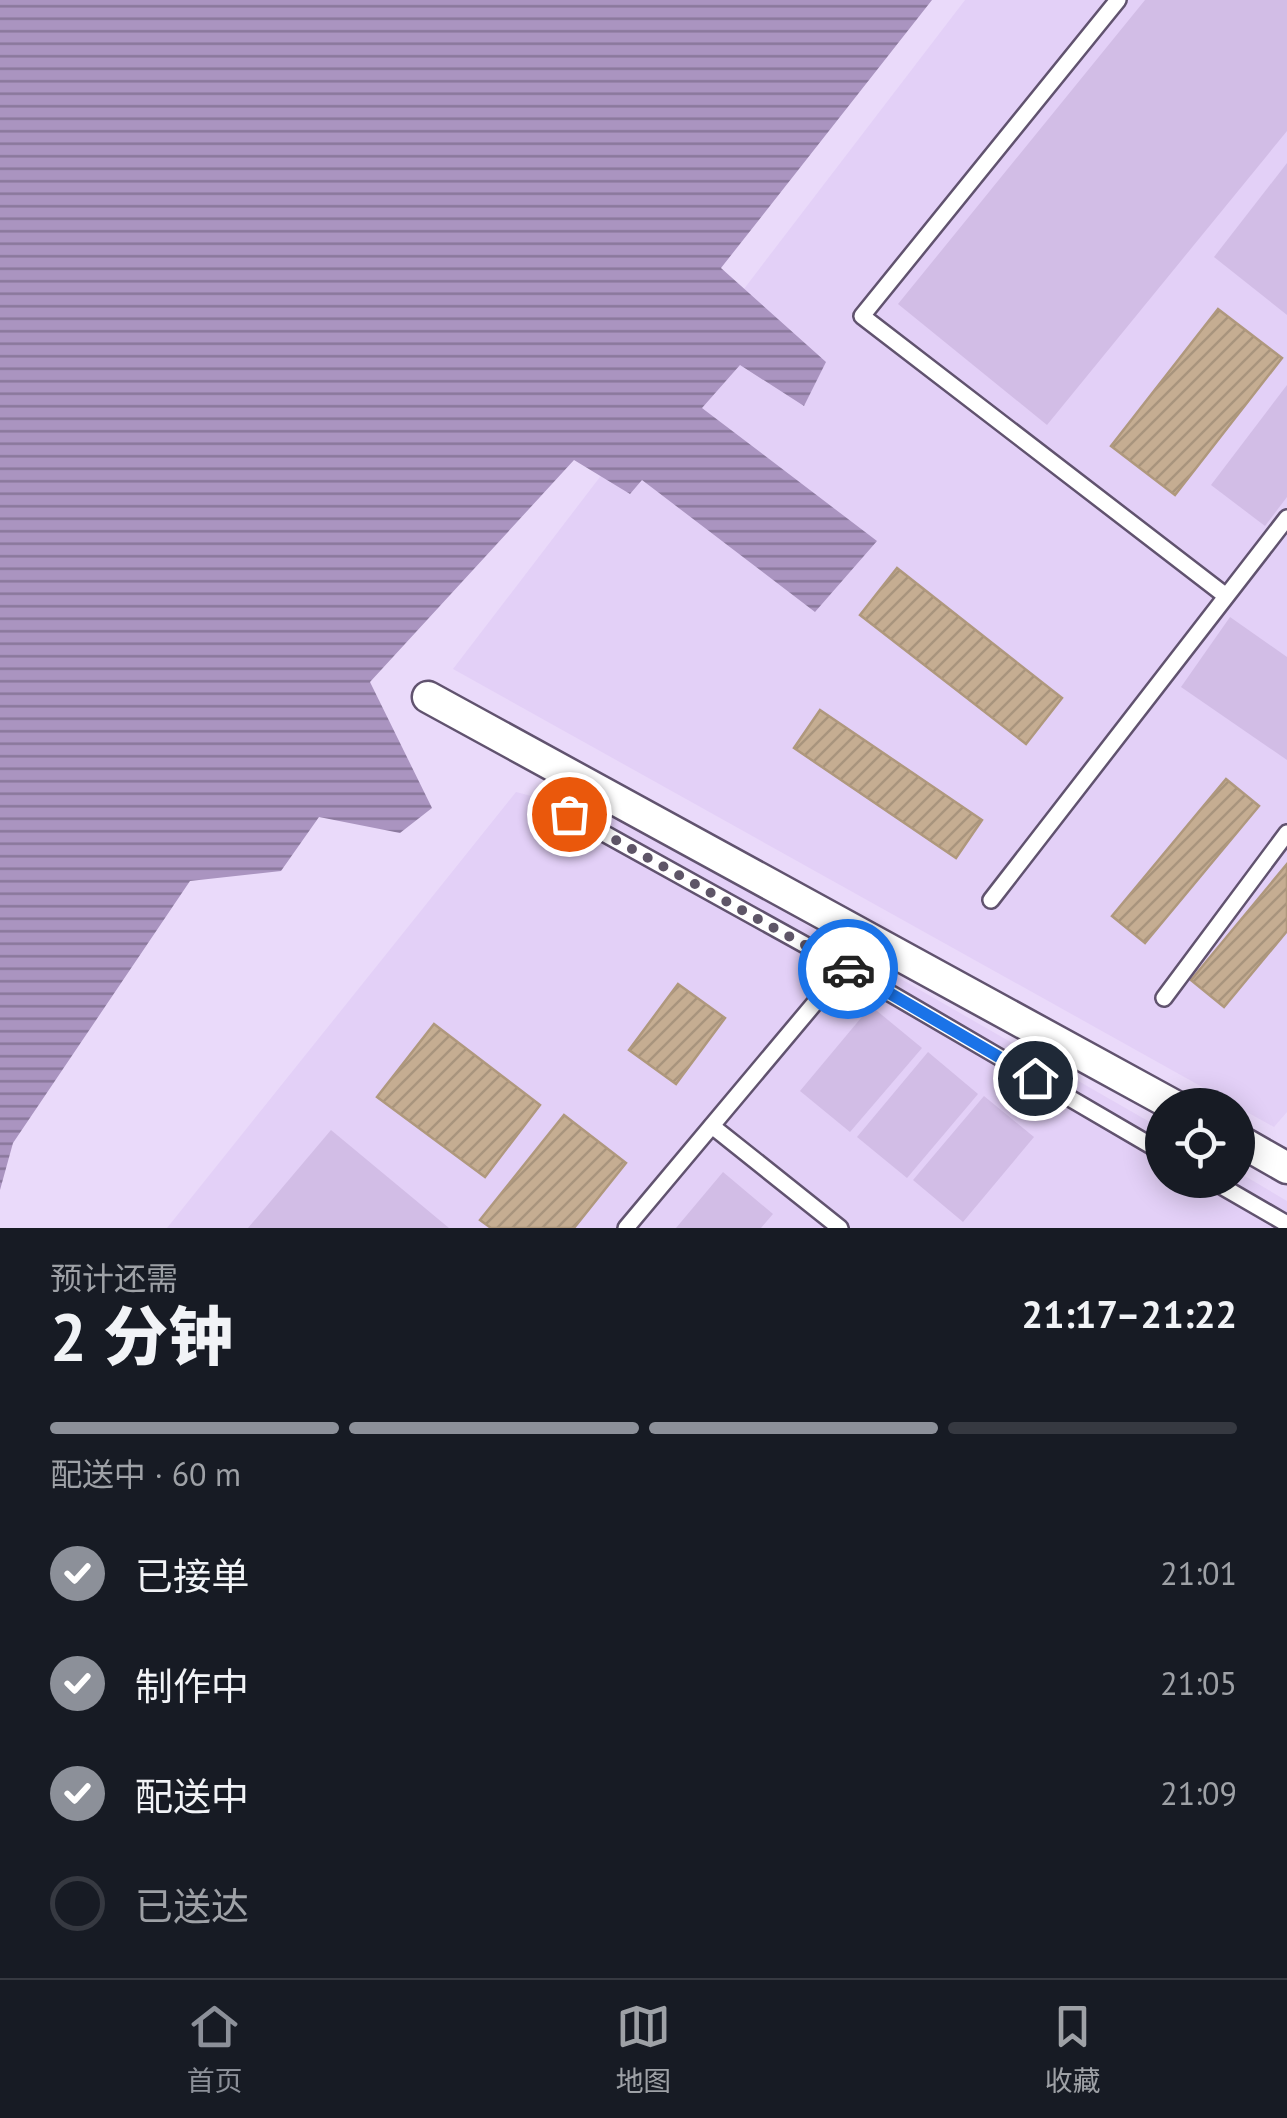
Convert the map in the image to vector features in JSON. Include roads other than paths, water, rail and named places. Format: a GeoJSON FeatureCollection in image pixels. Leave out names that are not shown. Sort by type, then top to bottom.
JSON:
{"type":"FeatureCollection","features":[{"type":"Feature","properties":{"kind":"street"},"geometry":{"type":"LineString","coordinates":[[428,697],[1145,1090]]}},
{"type":"Feature","properties":{"kind":"street"},"geometry":{"type":"LineString","coordinates":[[1255,1150],[1287,1168]]}},
{"type":"Feature","properties":{"kind":"lane"},"geometry":{"type":"LineString","coordinates":[[1118,0],[862,316],[1226,596]]}},
{"type":"Feature","properties":{"kind":"lane"},"geometry":{"type":"LineString","coordinates":[[991,900],[1287,518]]}},
{"type":"Feature","properties":{"kind":"lane"},"geometry":{"type":"LineString","coordinates":[[569,814],[844,967],[1145,1142]]}},
{"type":"Feature","properties":{"kind":"lane"},"geometry":{"type":"LineString","coordinates":[[1164,998],[1287,833]]}},
{"type":"Feature","properties":{"kind":"lane"},"geometry":{"type":"LineString","coordinates":[[626,1228],[844,967]]}},
{"type":"Feature","properties":{"kind":"lane"},"geometry":{"type":"LineString","coordinates":[[712,1126],[840,1228]]}},
{"type":"Feature","properties":{"kind":"lane"},"geometry":{"type":"LineString","coordinates":[[1242,1198],[1287,1224]]}}]}
